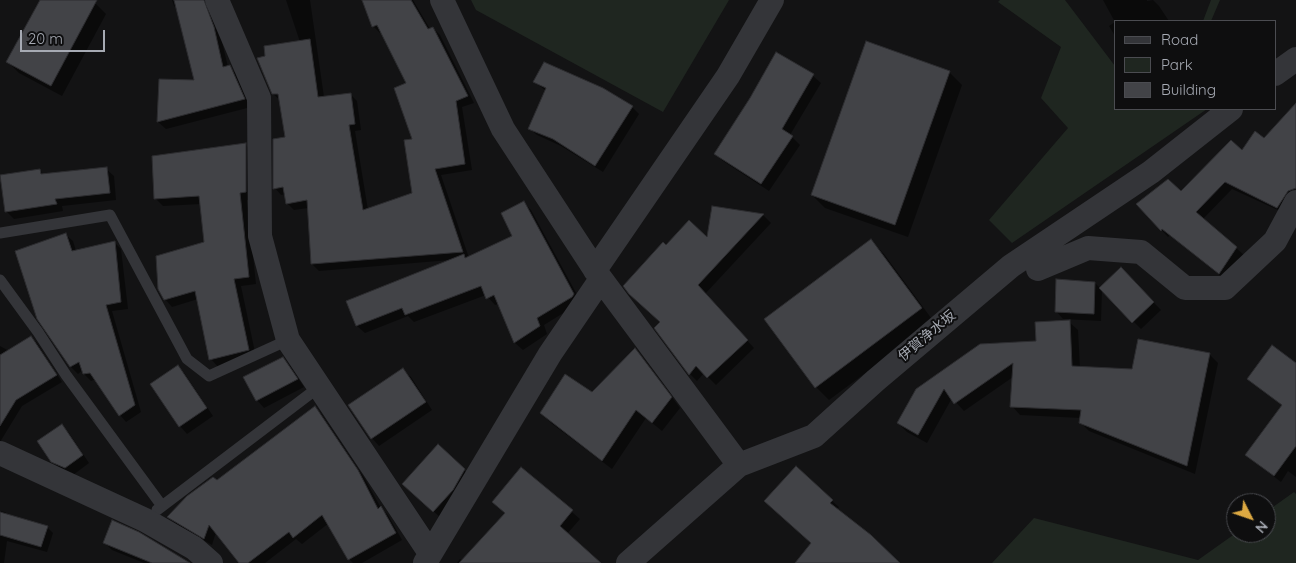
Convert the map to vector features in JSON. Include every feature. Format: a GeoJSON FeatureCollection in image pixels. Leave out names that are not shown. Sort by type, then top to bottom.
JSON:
{"type":"FeatureCollection","features":[{"type":"Feature","properties":{"kind":"street"},"geometry":{"type":"LineString","coordinates":[[217,0],[259,98],[260,236],[288,340],[428,558],[598,274],[728,76],[772,0]]}},
{"type":"Feature","properties":{"kind":"street"},"geometry":{"type":"LineString","coordinates":[[442,0],[503,129],[598,274],[739,465]]}},
{"type":"Feature","properties":{"kind":"street"},"geometry":{"type":"LineString","coordinates":[[1276,73],[1296,59]]}},
{"type":"Feature","properties":{"kind":"street","name":"伊賀浄水坂"},"geometry":{"type":"LineString","coordinates":[[628,563],[739,465],[814,436],[876,380],[1011,266],[1151,172],[1230,110]]}},
{"type":"Feature","properties":{"kind":"street"},"geometry":{"type":"LineString","coordinates":[[1038,270],[1088,248],[1141,252],[1185,288],[1225,288],[1275,241],[1296,202]]}},
{"type":"Feature","properties":{"kind":"street"},"geometry":{"type":"LineString","coordinates":[[0,453],[153,513],[211,563]]}},
{"type":"Feature","properties":{"kind":"lane"},"geometry":{"type":"LineString","coordinates":[[0,233],[110,215],[187,359],[210,376],[288,340]]}},
{"type":"Feature","properties":{"kind":"lane"},"geometry":{"type":"LineString","coordinates":[[0,280],[38,332],[153,513],[319,386]]}},
{"type":"Feature","properties":{"kind":"green space"},"geometry":{"type":"Polygon","coordinates":[[[471,0],[729,0],[663,112],[476,10],[471,0]]]}},
{"type":"Feature","properties":{"kind":"green space"},"geometry":{"type":"Polygon","coordinates":[[[1000,0],[1065,0],[1114,65],[1114,110],[1206,110],[1012,243],[989,220],[1068,128],[1041,98],[1061,47],[998,2],[1000,0]]]}},
{"type":"Feature","properties":{"kind":"green space"},"geometry":{"type":"Polygon","coordinates":[[[1211,0],[1220,0],[1211,20],[1203,20],[1211,0]]]}},
{"type":"Feature","properties":{"kind":"green space"},"geometry":{"type":"Polygon","coordinates":[[[1294,492],[1296,494],[1296,563],[992,563],[1034,518],[1198,560],[1226,540],[1226,543],[1276,543],[1276,505],[1294,492]]]}},
{"type":"Feature","properties":{"kind":"building"},"geometry":{"type":"Polygon","coordinates":[[[40,0],[97,0],[51,86],[6,62],[40,0]]]}},
{"type":"Feature","properties":{"kind":"building"},"geometry":{"type":"Polygon","coordinates":[[[174,0],[204,0],[214,27],[223,67],[230,65],[245,99],[157,122],[159,79],[194,80],[174,0]]]}},
{"type":"Feature","properties":{"kind":"building"},"geometry":{"type":"Polygon","coordinates":[[[362,0],[411,0],[428,29],[433,27],[468,96],[456,101],[465,164],[435,169],[463,252],[311,264],[307,200],[286,204],[283,187],[273,189],[273,139],[285,137],[278,94],[272,94],[257,58],[265,56],[264,46],[310,39],[318,97],[351,93],[355,124],[349,125],[363,210],[412,193],[404,140],[412,139],[394,88],[406,83],[377,25],[372,27],[362,0]]]}},
{"type":"Feature","properties":{"kind":"building"},"geometry":{"type":"Polygon","coordinates":[[[866,41],[950,71],[895,225],[811,195],[866,41]]]}},
{"type":"Feature","properties":{"kind":"building"},"geometry":{"type":"Polygon","coordinates":[[[776,52],[814,74],[782,129],[793,136],[761,184],[714,154],[750,98],[776,52]]]}},
{"type":"Feature","properties":{"kind":"building"},"geometry":{"type":"Polygon","coordinates":[[[544,62],[603,88],[633,106],[595,166],[553,139],[528,129],[546,88],[533,82],[544,62]]]}},
{"type":"Feature","properties":{"kind":"building"},"geometry":{"type":"Polygon","coordinates":[[[1296,103],[1296,188],[1288,191],[1277,208],[1225,182],[1196,212],[1237,247],[1219,274],[1162,229],[1161,231],[1136,204],[1168,179],[1181,191],[1231,140],[1242,150],[1255,131],[1264,138],[1296,103]]]}},
{"type":"Feature","properties":{"kind":"building"},"geometry":{"type":"Polygon","coordinates":[[[246,143],[246,192],[240,193],[249,277],[234,279],[249,350],[209,360],[195,291],[164,300],[158,289],[156,256],[204,242],[199,196],[154,199],[152,156],[246,143]]]}},
{"type":"Feature","properties":{"kind":"building"},"geometry":{"type":"Polygon","coordinates":[[[107,167],[110,193],[55,199],[57,204],[5,212],[0,175],[40,169],[41,174],[107,167]]]}},
{"type":"Feature","properties":{"kind":"building"},"geometry":{"type":"Polygon","coordinates":[[[524,201],[574,294],[537,318],[540,326],[514,343],[494,295],[486,299],[481,286],[405,315],[402,308],[356,326],[346,301],[464,254],[465,258],[512,236],[501,213],[524,201]]]}},
{"type":"Feature","properties":{"kind":"building"},"geometry":{"type":"Polygon","coordinates":[[[712,206],[764,214],[698,285],[748,340],[707,378],[696,366],[689,375],[654,328],[660,322],[629,294],[623,286],[663,242],[666,245],[689,220],[707,237],[712,206]]]}},
{"type":"Feature","properties":{"kind":"building"},"geometry":{"type":"Polygon","coordinates":[[[66,233],[72,251],[115,241],[121,302],[106,305],[135,405],[119,416],[90,373],[83,374],[79,362],[70,367],[37,319],[15,251],[66,233]]]}},
{"type":"Feature","properties":{"kind":"building"},"geometry":{"type":"Polygon","coordinates":[[[871,239],[922,308],[815,388],[764,319],[871,239]]]}},
{"type":"Feature","properties":{"kind":"building"},"geometry":{"type":"Polygon","coordinates":[[[1121,267],[1154,302],[1132,323],[1099,288],[1121,267]]]}},
{"type":"Feature","properties":{"kind":"building"},"geometry":{"type":"Polygon","coordinates":[[[1056,279],[1095,282],[1094,314],[1055,312],[1056,279]]]}},
{"type":"Feature","properties":{"kind":"building"},"geometry":{"type":"Polygon","coordinates":[[[1070,320],[1072,366],[1132,369],[1138,339],[1210,353],[1187,466],[1079,423],[1081,410],[1010,407],[1013,363],[954,404],[944,389],[918,435],[897,423],[916,389],[980,344],[1036,341],[1035,322],[1070,320]]]}},
{"type":"Feature","properties":{"kind":"building"},"geometry":{"type":"Polygon","coordinates":[[[31,336],[57,375],[16,400],[0,426],[0,355],[31,336]]]}},
{"type":"Feature","properties":{"kind":"building"},"geometry":{"type":"Polygon","coordinates":[[[1272,345],[1296,363],[1296,446],[1274,476],[1245,455],[1282,405],[1247,379],[1272,345]]]}},
{"type":"Feature","properties":{"kind":"building"},"geometry":{"type":"Polygon","coordinates":[[[635,348],[672,397],[652,423],[636,410],[602,461],[540,413],[565,374],[592,392],[635,348]]]}},
{"type":"Feature","properties":{"kind":"building"},"geometry":{"type":"Polygon","coordinates":[[[283,357],[298,379],[256,401],[243,377],[283,357]]]}},
{"type":"Feature","properties":{"kind":"building"},"geometry":{"type":"Polygon","coordinates":[[[178,365],[207,408],[179,427],[150,384],[178,365]]]}},
{"type":"Feature","properties":{"kind":"building"},"geometry":{"type":"Polygon","coordinates":[[[403,368],[426,402],[371,439],[348,405],[403,368]]]}},
{"type":"Feature","properties":{"kind":"building"},"geometry":{"type":"Polygon","coordinates":[[[315,406],[358,470],[378,509],[381,506],[396,533],[348,560],[322,515],[293,538],[289,532],[248,563],[239,563],[209,525],[204,539],[167,517],[187,496],[213,477],[217,480],[315,406]]]}},
{"type":"Feature","properties":{"kind":"building"},"geometry":{"type":"Polygon","coordinates":[[[62,424],[83,455],[65,468],[51,462],[37,441],[62,424]]]}},
{"type":"Feature","properties":{"kind":"building"},"geometry":{"type":"Polygon","coordinates":[[[438,444],[465,469],[453,490],[433,512],[402,484],[438,444]]]}},
{"type":"Feature","properties":{"kind":"building"},"geometry":{"type":"Polygon","coordinates":[[[796,466],[833,500],[830,503],[871,535],[900,563],[795,563],[811,543],[764,501],[796,466]]]}},
{"type":"Feature","properties":{"kind":"building"},"geometry":{"type":"Polygon","coordinates":[[[521,467],[573,510],[560,526],[601,563],[459,563],[505,513],[492,502],[521,467]]]}},
{"type":"Feature","properties":{"kind":"building"},"geometry":{"type":"Polygon","coordinates":[[[0,512],[48,526],[41,547],[0,535],[0,512]]]}},
{"type":"Feature","properties":{"kind":"building"},"geometry":{"type":"Polygon","coordinates":[[[112,520],[139,532],[190,563],[152,563],[103,543],[112,520]]]}}]}
